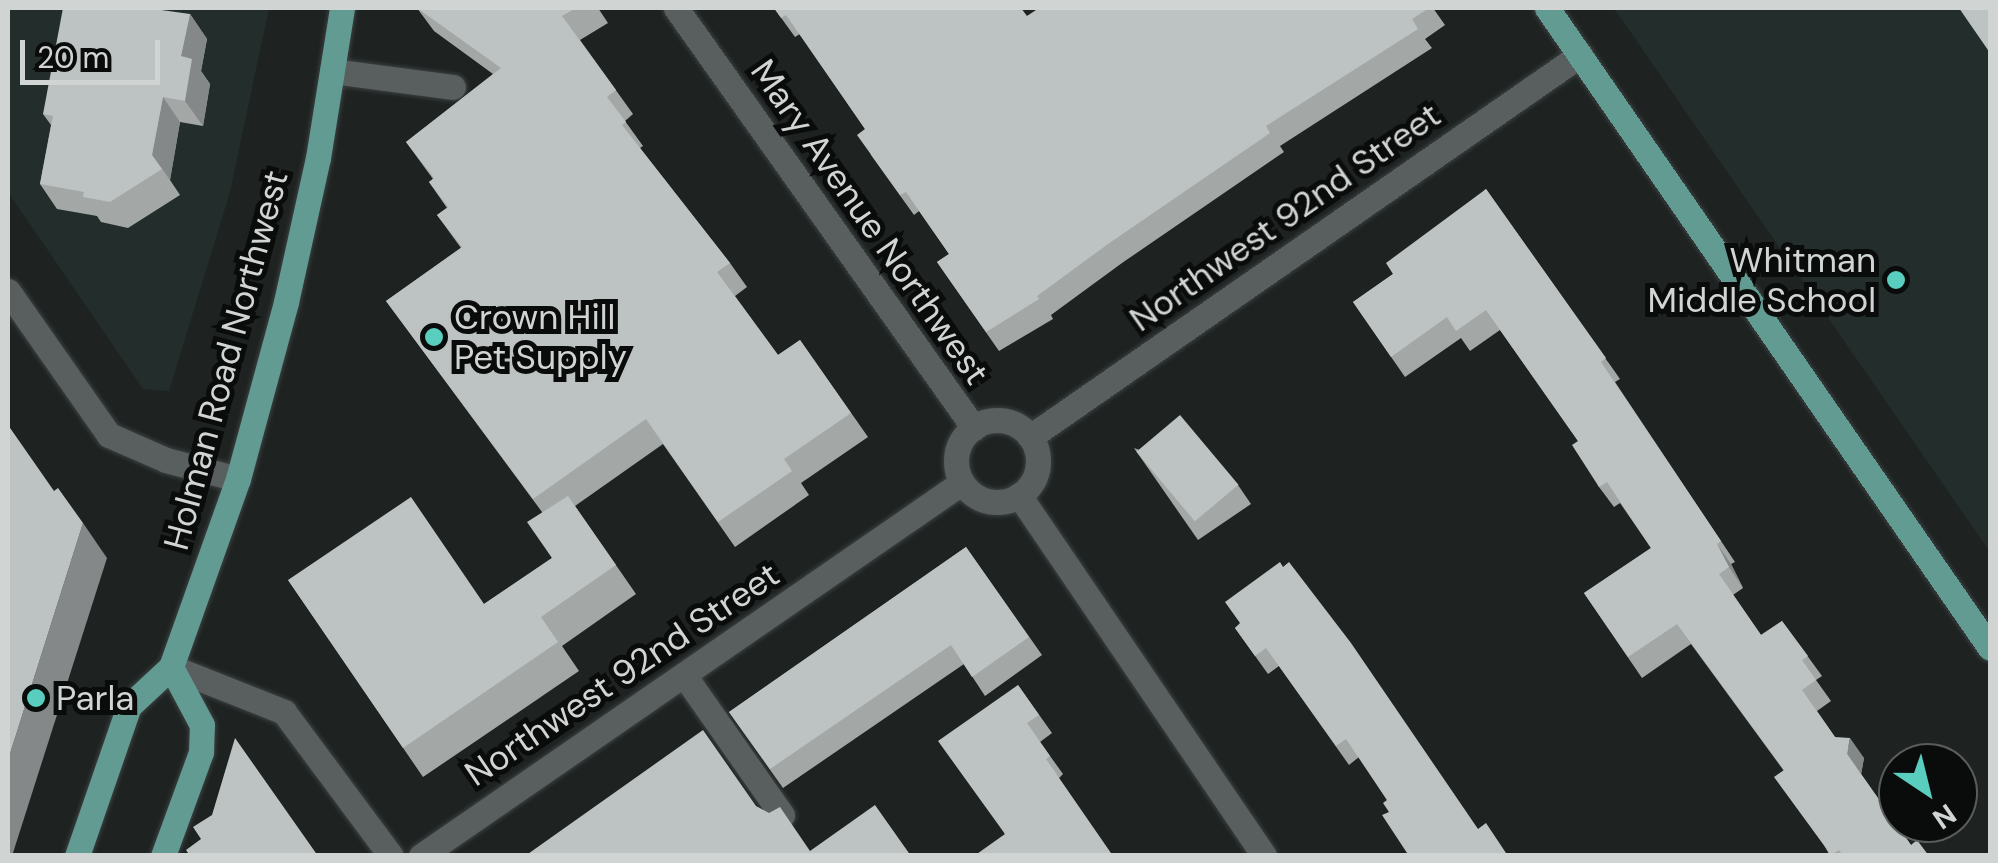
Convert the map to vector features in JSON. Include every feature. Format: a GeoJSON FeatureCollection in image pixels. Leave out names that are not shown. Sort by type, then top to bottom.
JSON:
{"type":"FeatureCollection","features":[{"type":"Feature","properties":{"kind":"main road","name":"Holman Road Northwest"},"geometry":{"type":"LineString","coordinates":[[77,856],[129,706],[171,667],[238,479],[286,302],[342,8]]}},
{"type":"Feature","properties":{"kind":"main road"},"geometry":{"type":"LineString","coordinates":[[1547,8],[1990,648]]}},
{"type":"Feature","properties":{"kind":"main road"},"geometry":{"type":"LineString","coordinates":[[163,856],[201,752],[202,725],[171,667]]}},
{"type":"Feature","properties":{"kind":"street","name":"Mary Avenue Northwest"},"geometry":{"type":"LineString","coordinates":[[676,8],[974,428]]}},
{"type":"Feature","properties":{"kind":"street","name":"Northwest 92nd Street"},"geometry":{"type":"LineString","coordinates":[[1030,437],[1580,55]]}},
{"type":"Feature","properties":{"kind":"street"},"geometry":{"type":"LineString","coordinates":[[332,71],[454,87]]}},
{"type":"Feature","properties":{"kind":"street"},"geometry":{"type":"LineString","coordinates":[[8,291],[109,435],[166,460],[238,479]]}},
{"type":"Feature","properties":{"kind":"street"},"geometry":{"type":"LineString","coordinates":[[1004,420],[1030,437],[1038,468],[1019,494],[998,502],[983,500],[961,483],[956,455],[974,428],[1004,420]]}},
{"type":"Feature","properties":{"kind":"street","name":"Northwest 92nd Street"},"geometry":{"type":"LineString","coordinates":[[421,856],[961,483]]}},
{"type":"Feature","properties":{"kind":"street"},"geometry":{"type":"LineString","coordinates":[[1019,494],[1264,856]]}},
{"type":"Feature","properties":{"kind":"street"},"geometry":{"type":"LineString","coordinates":[[171,667],[284,712],[392,856]]}},
{"type":"Feature","properties":{"kind":"street"},"geometry":{"type":"LineString","coordinates":[[684,675],[782,815]]}},
{"type":"Feature","properties":{"kind":"shaded area"},"geometry":{"type":"Polygon","coordinates":[[[8,8],[269,8],[230,192],[169,391],[143,389],[8,192],[8,8]]]}},
{"type":"Feature","properties":{"kind":"shaded area","name":"Whitman Middle School"},"geometry":{"type":"Polygon","coordinates":[[[1614,8],[1990,8],[1990,552],[1614,8]]]}},
{"type":"Feature","properties":{"kind":"building"},"geometry":{"type":"Polygon","coordinates":[[[63,8],[147,8],[190,14],[181,56],[192,59],[185,101],[163,97],[152,155],[162,169],[110,202],[83,197],[84,192],[40,184],[53,116],[43,114],[63,8]]]}},
{"type":"Feature","properties":{"kind":"building"},"geometry":{"type":"Polygon","coordinates":[[[417,8],[576,8],[562,16],[616,90],[607,97],[626,122],[622,125],[730,263],[717,272],[778,355],[800,340],[851,413],[784,459],[792,471],[718,522],[646,419],[533,499],[386,301],[462,247],[437,215],[448,207],[429,182],[434,178],[406,142],[501,68],[417,8]]]}},
{"type":"Feature","properties":{"kind":"building"},"geometry":{"type":"Polygon","coordinates":[[[774,8],[1021,8],[1027,16],[1039,8],[1429,8],[1412,19],[1418,29],[1266,126],[1270,133],[1108,244],[1037,296],[1039,299],[986,332],[937,262],[949,254],[906,192],[900,195],[857,135],[865,129],[786,15],[781,18],[774,8]]]}},
{"type":"Feature","properties":{"kind":"building"},"geometry":{"type":"Polygon","coordinates":[[[1959,8],[1990,8],[1990,53],[1959,8]]]}},
{"type":"Feature","properties":{"kind":"building"},"geometry":{"type":"Polygon","coordinates":[[[1486,189],[1606,358],[1601,362],[1721,541],[1717,544],[1729,567],[1719,574],[1761,635],[1782,621],[1808,656],[1802,660],[1816,680],[1802,690],[1835,737],[1850,738],[1847,754],[1878,798],[1878,843],[1919,843],[1929,856],[1843,856],[1839,850],[1831,855],[1774,777],[1784,770],[1677,624],[1628,657],[1584,593],[1651,548],[1607,482],[1599,487],[1572,445],[1578,441],[1486,310],[1456,331],[1447,317],[1391,357],[1353,302],[1393,274],[1386,263],[1486,189]]]}},
{"type":"Feature","properties":{"kind":"building"},"geometry":{"type":"Polygon","coordinates":[[[1180,415],[1238,485],[1195,521],[1136,452],[1180,415]]]}},
{"type":"Feature","properties":{"kind":"building"},"geometry":{"type":"Polygon","coordinates":[[[8,425],[54,491],[58,488],[83,523],[8,760],[8,425]]]}},
{"type":"Feature","properties":{"kind":"building"},"geometry":{"type":"Polygon","coordinates":[[[568,496],[616,565],[541,617],[558,642],[403,748],[288,580],[411,497],[484,604],[552,558],[527,522],[568,496]]]}},
{"type":"Feature","properties":{"kind":"building"},"geometry":{"type":"Polygon","coordinates":[[[966,547],[1029,637],[972,677],[951,645],[770,769],[729,712],[966,547]]]}},
{"type":"Feature","properties":{"kind":"building"},"geometry":{"type":"Polygon","coordinates":[[[1280,562],[1283,567],[1289,562],[1351,643],[1478,829],[1486,823],[1508,856],[1409,856],[1382,815],[1389,812],[1383,803],[1387,800],[1346,739],[1336,746],[1266,648],[1255,656],[1235,628],[1240,623],[1225,602],[1280,562]]]}},
{"type":"Feature","properties":{"kind":"building"},"geometry":{"type":"Polygon","coordinates":[[[1018,685],[1039,715],[1027,723],[1050,756],[1046,759],[1113,856],[974,856],[1005,834],[938,741],[1018,685]]]}},
{"type":"Feature","properties":{"kind":"building"},"geometry":{"type":"Polygon","coordinates":[[[703,730],[756,806],[769,813],[780,807],[810,851],[875,805],[911,856],[525,856],[703,730]]]}},
{"type":"Feature","properties":{"kind":"building"},"geometry":{"type":"Polygon","coordinates":[[[235,738],[318,856],[190,856],[186,850],[201,839],[193,827],[212,815],[235,738]]]}},
{"type":"Feature","properties":{"kind":"place","name":"Whitman Middle School"},"geometry":{"type":"Point","coordinates":[1896,280]}},
{"type":"Feature","properties":{"kind":"place","name":"Crown Hill Pet Supply"},"geometry":{"type":"Point","coordinates":[434,337]}},
{"type":"Feature","properties":{"kind":"place","name":"Parla"},"geometry":{"type":"Point","coordinates":[36,698]}}]}
